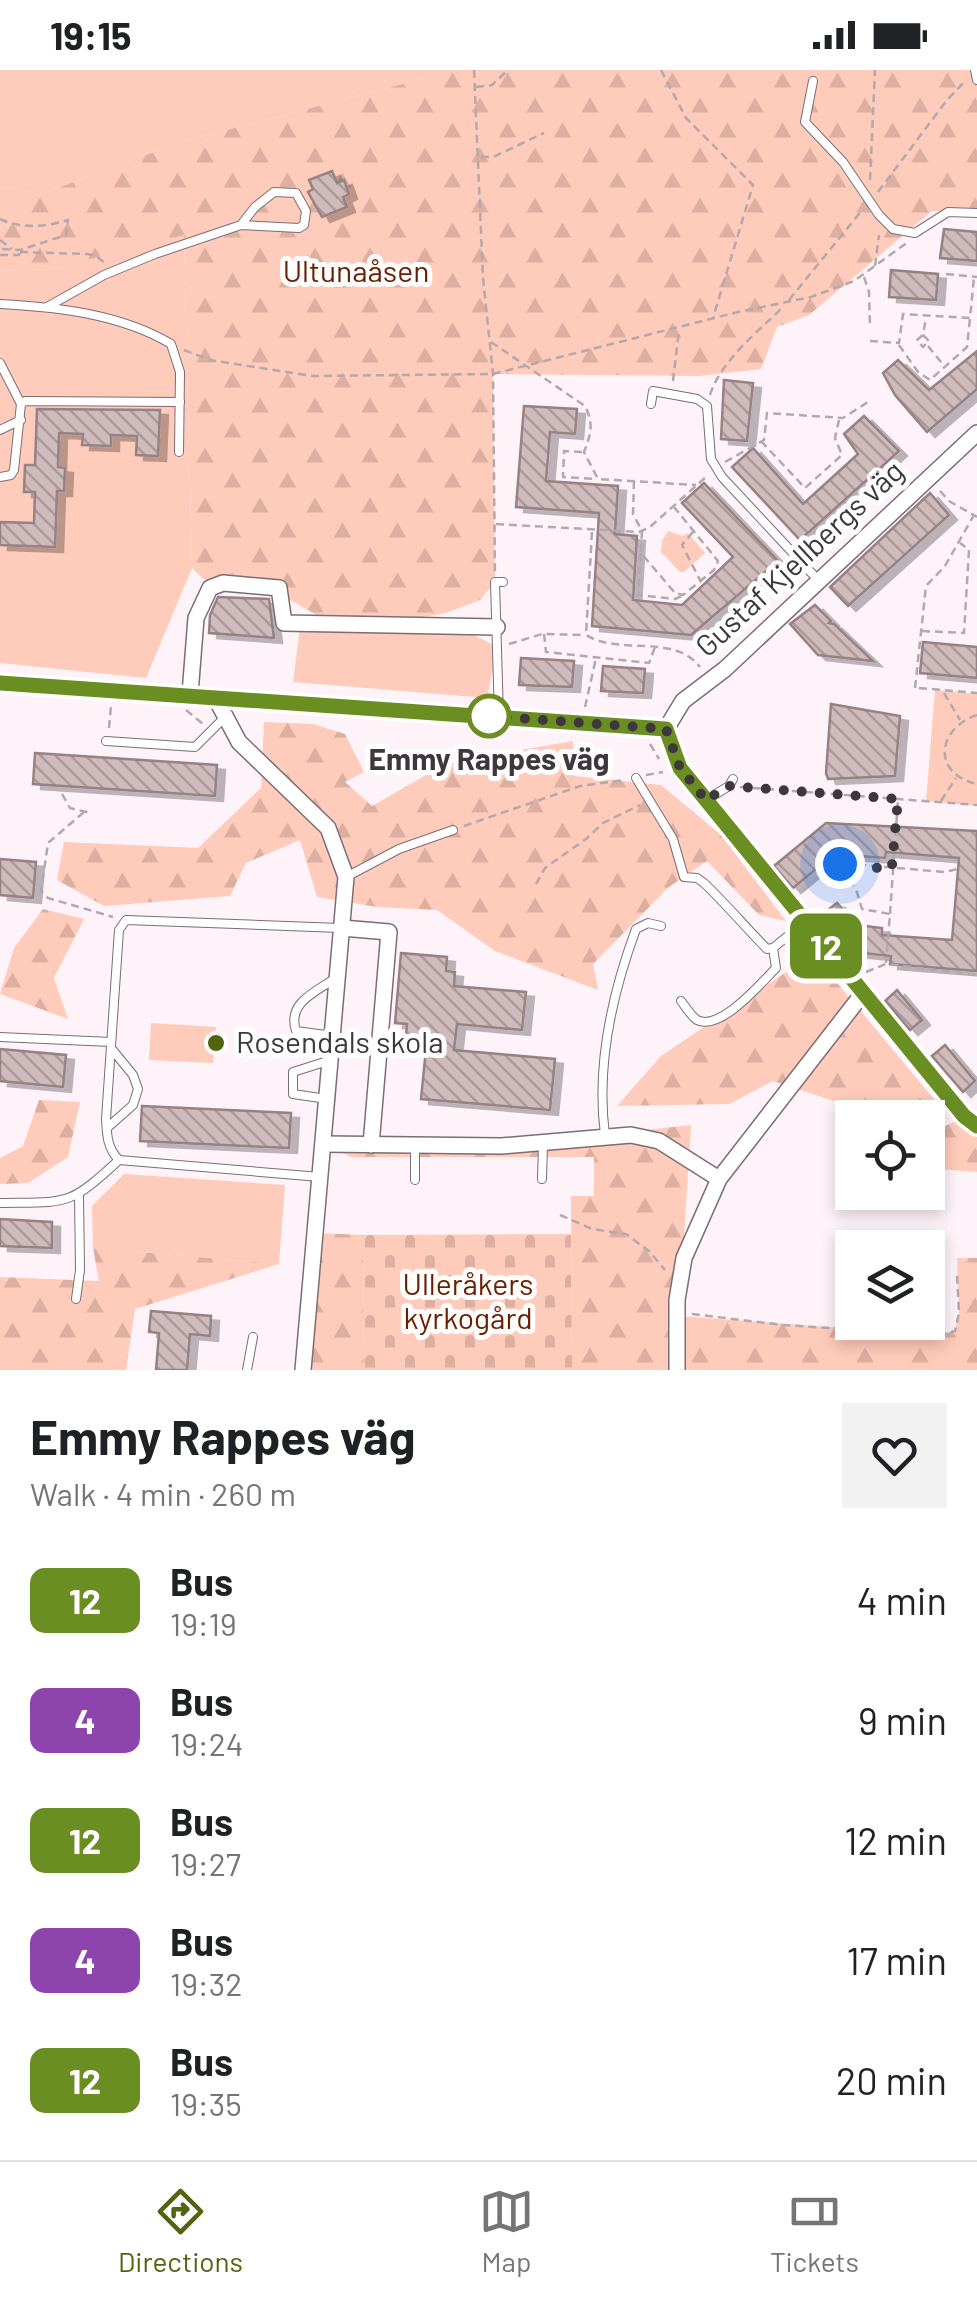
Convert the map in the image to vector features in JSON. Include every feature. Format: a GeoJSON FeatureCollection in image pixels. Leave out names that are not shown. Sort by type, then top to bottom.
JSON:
{"type":"FeatureCollection","features":[{"type":"Feature","properties":{"kind":"street","name":"Gustaf Kjellbergs väg"},"geometry":{"type":"LineString","coordinates":[[666,729],[683,701],[819,582],[977,433]]}},
{"type":"Feature","properties":{"kind":"street"},"geometry":{"type":"LineString","coordinates":[[190,694],[196,618],[210,588],[223,584],[279,588],[284,623],[496,628]]}},
{"type":"Feature","properties":{"kind":"street"},"geometry":{"type":"LineString","coordinates":[[0,683],[666,729],[680,768],[864,992],[913,1042],[964,1116],[977,1126]]}},
{"type":"Feature","properties":{"kind":"street"},"geometry":{"type":"LineString","coordinates":[[215,697],[239,742],[328,828],[346,877],[304,1370]]}},
{"type":"Feature","properties":{"kind":"street"},"geometry":{"type":"LineString","coordinates":[[342,928],[389,932],[371,1144]]}},
{"type":"Feature","properties":{"kind":"street"},"geometry":{"type":"LineString","coordinates":[[677,1370],[677,1300],[684,1258],[718,1179],[864,992]]}},
{"type":"Feature","properties":{"kind":"street"},"geometry":{"type":"LineString","coordinates":[[324,1144],[543,1144],[631,1135],[659,1141],[718,1179]]}},
{"type":"Feature","properties":{"kind":"lane"},"geometry":{"type":"LineString","coordinates":[[975,70],[977,80]]}},
{"type":"Feature","properties":{"kind":"lane"},"geometry":{"type":"LineString","coordinates":[[813,82],[804,122],[843,162],[893,229],[915,233],[948,212],[977,212]]}},
{"type":"Feature","properties":{"kind":"lane"},"geometry":{"type":"LineString","coordinates":[[47,307],[111,272],[241,226],[298,228],[304,225],[306,211],[296,194],[274,192],[241,226]]}},
{"type":"Feature","properties":{"kind":"lane"},"geometry":{"type":"LineString","coordinates":[[0,304],[47,307],[123,323],[171,344],[180,372],[179,452]]}},
{"type":"Feature","properties":{"kind":"lane"},"geometry":{"type":"LineString","coordinates":[[0,363],[22,404],[14,470],[0,476]]}},
{"type":"Feature","properties":{"kind":"lane"},"geometry":{"type":"LineString","coordinates":[[651,404],[653,391],[696,399],[707,406],[711,459],[747,506],[819,582]]}},
{"type":"Feature","properties":{"kind":"lane"},"geometry":{"type":"LineString","coordinates":[[22,404],[30,400],[180,402]]}},
{"type":"Feature","properties":{"kind":"lane"},"geometry":{"type":"LineString","coordinates":[[0,430],[20,420]]}},
{"type":"Feature","properties":{"kind":"lane"},"geometry":{"type":"LineString","coordinates":[[499,582],[499,717]]}},
{"type":"Feature","properties":{"kind":"lane"},"geometry":{"type":"LineString","coordinates":[[107,741],[194,747],[226,716]]}},
{"type":"Feature","properties":{"kind":"lane"},"geometry":{"type":"LineString","coordinates":[[636,778],[673,840],[684,877],[697,878],[704,884],[763,945],[773,948],[806,921]]}},
{"type":"Feature","properties":{"kind":"lane"},"geometry":{"type":"LineString","coordinates":[[706,800],[731,782]]}},
{"type":"Feature","properties":{"kind":"lane"},"geometry":{"type":"LineString","coordinates":[[346,877],[399,849],[454,830]]}},
{"type":"Feature","properties":{"kind":"lane"},"geometry":{"type":"LineString","coordinates":[[320,1178],[119,1160],[111,1152],[107,1128],[119,930],[126,920],[342,928]]}},
{"type":"Feature","properties":{"kind":"lane"},"geometry":{"type":"LineString","coordinates":[[605,1135],[601,1101],[612,1011],[636,930],[648,923],[661,926]]}},
{"type":"Feature","properties":{"kind":"lane"},"geometry":{"type":"LineString","coordinates":[[681,1001],[698,1020],[713,1022],[726,1016],[776,968],[773,948]]}},
{"type":"Feature","properties":{"kind":"lane"},"geometry":{"type":"LineString","coordinates":[[332,1036],[296,1031],[294,1009],[338,976]]}},
{"type":"Feature","properties":{"kind":"lane"},"geometry":{"type":"LineString","coordinates":[[0,1038],[111,1045]]}},
{"type":"Feature","properties":{"kind":"lane"},"geometry":{"type":"LineString","coordinates":[[107,1128],[132,1104],[138,1089],[111,1045]]}},
{"type":"Feature","properties":{"kind":"lane"},"geometry":{"type":"LineString","coordinates":[[327,1100],[293,1094],[294,1072],[330,1060]]}},
{"type":"Feature","properties":{"kind":"lane"},"geometry":{"type":"LineString","coordinates":[[542,1179],[543,1144]]}},
{"type":"Feature","properties":{"kind":"lane"},"geometry":{"type":"LineString","coordinates":[[415,1180],[416,1145]]}},
{"type":"Feature","properties":{"kind":"lane"},"geometry":{"type":"LineString","coordinates":[[0,1204],[54,1204],[79,1195],[119,1160]]}},
{"type":"Feature","properties":{"kind":"lane"},"geometry":{"type":"LineString","coordinates":[[76,1299],[80,1270],[79,1195]]}},
{"type":"Feature","properties":{"kind":"lane"},"geometry":{"type":"LineString","coordinates":[[247,1370],[253,1337]]}},
{"type":"Feature","properties":{"kind":"path"},"geometry":{"type":"LineString","coordinates":[[474,70],[493,374],[494,524],[499,582]]}},
{"type":"Feature","properties":{"kind":"path"},"geometry":{"type":"LineString","coordinates":[[475,87],[492,86],[508,70]]}},
{"type":"Feature","properties":{"kind":"path"},"geometry":{"type":"LineString","coordinates":[[661,70],[686,118],[753,185],[713,318]]}},
{"type":"Feature","properties":{"kind":"path"},"geometry":{"type":"LineString","coordinates":[[870,202],[875,70]]}},
{"type":"Feature","properties":{"kind":"path"},"geometry":{"type":"LineString","coordinates":[[707,406],[713,386],[740,349],[787,304],[947,100],[975,70]]}},
{"type":"Feature","properties":{"kind":"path"},"geometry":{"type":"LineString","coordinates":[[480,157],[493,156],[544,132]]}},
{"type":"Feature","properties":{"kind":"path"},"geometry":{"type":"LineString","coordinates":[[875,268],[882,218]]}},
{"type":"Feature","properties":{"kind":"path"},"geometry":{"type":"LineString","coordinates":[[0,219],[16,227],[50,226],[68,220],[66,235],[20,251],[19,255],[0,252]]}},
{"type":"Feature","properties":{"kind":"path"},"geometry":{"type":"LineString","coordinates":[[171,344],[210,360],[313,376],[493,374],[826,292],[875,268],[915,233]]}},
{"type":"Feature","properties":{"kind":"path"},"geometry":{"type":"LineString","coordinates":[[0,240],[13,250]]}},
{"type":"Feature","properties":{"kind":"path"},"geometry":{"type":"LineString","coordinates":[[0,252],[96,256],[111,272]]}},
{"type":"Feature","properties":{"kind":"path"},"geometry":{"type":"LineString","coordinates":[[870,341],[898,343],[927,379],[935,378],[967,347],[976,277],[946,274]]}},
{"type":"Feature","properties":{"kind":"path"},"geometry":{"type":"LineString","coordinates":[[864,275],[870,326]]}},
{"type":"Feature","properties":{"kind":"path"},"geometry":{"type":"LineString","coordinates":[[896,313],[970,318]]}},
{"type":"Feature","properties":{"kind":"path"},"geometry":{"type":"LineString","coordinates":[[898,343],[903,314]]}},
{"type":"Feature","properties":{"kind":"path"},"geometry":{"type":"LineString","coordinates":[[926,315],[918,344],[927,345],[946,368]]}},
{"type":"Feature","properties":{"kind":"path"},"geometry":{"type":"LineString","coordinates":[[670,392],[679,327]]}},
{"type":"Feature","properties":{"kind":"path"},"geometry":{"type":"LineString","coordinates":[[923,335],[928,338],[927,345]]}},
{"type":"Feature","properties":{"kind":"path"},"geometry":{"type":"LineString","coordinates":[[488,340],[585,406],[592,418],[592,431],[584,452],[598,479]]}},
{"type":"Feature","properties":{"kind":"path"},"geometry":{"type":"LineString","coordinates":[[494,524],[642,531],[717,468],[761,441],[767,413],[839,418],[871,400]]}},
{"type":"Feature","properties":{"kind":"path"},"geometry":{"type":"LineString","coordinates":[[761,441],[805,488],[842,455],[834,438],[839,418]]}},
{"type":"Feature","properties":{"kind":"path"},"geometry":{"type":"LineString","coordinates":[[584,452],[564,451],[563,477],[697,485]]}},
{"type":"Feature","properties":{"kind":"path"},"geometry":{"type":"LineString","coordinates":[[929,479],[949,500],[975,516],[946,566],[926,586],[917,688],[977,694]]}},
{"type":"Feature","properties":{"kind":"path"},"geometry":{"type":"LineString","coordinates":[[634,481],[632,514],[642,531],[638,595],[674,599],[683,596],[714,570],[718,560],[673,506]]}},
{"type":"Feature","properties":{"kind":"path"},"geometry":{"type":"LineString","coordinates":[[586,635],[592,530]]}},
{"type":"Feature","properties":{"kind":"path"},"geometry":{"type":"LineString","coordinates":[[694,531],[682,545],[701,582]]}},
{"type":"Feature","properties":{"kind":"path"},"geometry":{"type":"LineString","coordinates":[[920,631],[964,633],[968,550],[960,543]]}},
{"type":"Feature","properties":{"kind":"path"},"geometry":{"type":"LineString","coordinates":[[641,553],[675,593],[683,596]]}},
{"type":"Feature","properties":{"kind":"path"},"geometry":{"type":"LineString","coordinates":[[544,634],[546,652],[596,658],[648,662],[656,647]]}},
{"type":"Feature","properties":{"kind":"path"},"geometry":{"type":"LineString","coordinates":[[497,646],[544,634],[586,635],[601,643],[690,654],[710,680]]}},
{"type":"Feature","properties":{"kind":"path"},"geometry":{"type":"LineString","coordinates":[[584,719],[596,658]]}},
{"type":"Feature","properties":{"kind":"path"},"geometry":{"type":"LineString","coordinates":[[942,690],[961,722]]}},
{"type":"Feature","properties":{"kind":"path"},"geometry":{"type":"LineString","coordinates":[[107,741],[111,704]]}},
{"type":"Feature","properties":{"kind":"path"},"geometry":{"type":"LineString","coordinates":[[977,715],[951,731],[945,750],[949,769],[956,777],[977,784]]}},
{"type":"Feature","properties":{"kind":"path"},"geometry":{"type":"LineString","coordinates":[[454,830],[580,786],[680,768]]}},
{"type":"Feature","properties":{"kind":"path"},"geometry":{"type":"LineString","coordinates":[[941,801],[956,777]]}},
{"type":"Feature","properties":{"kind":"path"},"geometry":{"type":"LineString","coordinates":[[731,782],[977,805]]}},
{"type":"Feature","properties":{"kind":"path"},"geometry":{"type":"LineString","coordinates":[[62,794],[70,808],[87,813],[48,843],[41,891],[48,898],[126,920]]}},
{"type":"Feature","properties":{"kind":"path"},"geometry":{"type":"LineString","coordinates":[[536,884],[545,868],[603,823],[649,799]]}},
{"type":"Feature","properties":{"kind":"path"},"geometry":{"type":"LineString","coordinates":[[886,964],[898,799]]}},
{"type":"Feature","properties":{"kind":"path"},"geometry":{"type":"LineString","coordinates":[[795,900],[834,865],[944,872],[958,869]]}},
{"type":"Feature","properties":{"kind":"path"},"geometry":{"type":"LineString","coordinates":[[848,880],[856,889],[862,909],[890,914]]}},
{"type":"Feature","properties":{"kind":"path"},"geometry":{"type":"LineString","coordinates":[[860,974],[886,964],[977,975]]}},
{"type":"Feature","properties":{"kind":"path"},"geometry":{"type":"LineString","coordinates":[[560,1215],[592,1228],[626,1234],[649,1251],[667,1273]]}},
{"type":"Feature","properties":{"kind":"path"},"geometry":{"type":"LineString","coordinates":[[677,1300],[683,1309],[695,1315],[937,1335],[955,1331],[959,1314],[957,1276]]}},
{"type":"Feature","properties":{"kind":"green space"},"geometry":{"type":"Polygon","coordinates":[[[0,70],[428,70],[426,78],[184,141],[44,193],[0,187],[0,70]]]}},
{"type":"Feature","properties":{"kind":"green space","name":"Ultunaåsen"},"geometry":{"type":"Polygon","coordinates":[[[428,70],[977,70],[977,212],[932,211],[809,315],[777,327],[761,369],[700,376],[493,374],[495,582],[480,600],[446,613],[396,622],[322,618],[265,586],[203,579],[192,568],[184,235],[52,269],[0,271],[0,187],[44,193],[184,141],[426,78],[428,70]]]}},
{"type":"Feature","properties":{"kind":"green space"},"geometry":{"type":"Polygon","coordinates":[[[184,234],[192,568],[146,678],[0,663],[0,271],[52,269],[184,234]]]}},
{"type":"Feature","properties":{"kind":"green space"},"geometry":{"type":"Polygon","coordinates":[[[668,531],[683,536],[688,533],[705,553],[684,572],[661,552],[668,531]]]}},
{"type":"Feature","properties":{"kind":"green space"},"geometry":{"type":"Polygon","coordinates":[[[300,628],[470,633],[497,647],[487,698],[293,682],[300,628]]]}},
{"type":"Feature","properties":{"kind":"green space"},"geometry":{"type":"Polygon","coordinates":[[[935,690],[977,694],[977,806],[926,801],[935,690]]]}},
{"type":"Feature","properties":{"kind":"green space"},"geometry":{"type":"Polygon","coordinates":[[[264,722],[313,724],[345,734],[364,772],[345,782],[372,806],[447,763],[573,741],[574,776],[661,785],[721,835],[786,921],[759,915],[707,861],[669,887],[593,964],[598,990],[495,951],[437,910],[377,907],[317,897],[300,840],[246,863],[230,896],[104,906],[57,880],[64,842],[198,848],[261,788],[264,722]]]}},
{"type":"Feature","properties":{"kind":"green space"},"geometry":{"type":"Polygon","coordinates":[[[43,909],[84,919],[54,978],[68,1019],[0,994],[14,948],[43,909]]]}},
{"type":"Feature","properties":{"kind":"green space"},"geometry":{"type":"Polygon","coordinates":[[[813,954],[935,1100],[835,1101],[773,1081],[729,1104],[617,1106],[661,1056],[813,954]]]}},
{"type":"Feature","properties":{"kind":"green space"},"geometry":{"type":"Polygon","coordinates":[[[151,1023],[216,1027],[213,1063],[149,1060],[151,1023]]]}},
{"type":"Feature","properties":{"kind":"green space"},"geometry":{"type":"Polygon","coordinates":[[[39,1100],[80,1102],[68,1157],[28,1183],[0,1184],[0,1158],[23,1146],[39,1100]]]}},
{"type":"Feature","properties":{"kind":"green space"},"geometry":{"type":"Polygon","coordinates":[[[965,1117],[977,1126],[977,1172],[945,1169],[945,1126],[965,1117]]]}},
{"type":"Feature","properties":{"kind":"green space"},"geometry":{"type":"Polygon","coordinates":[[[691,1125],[679,1316],[835,1327],[835,1340],[945,1340],[945,1333],[955,1331],[959,1313],[957,1258],[977,1258],[977,1370],[572,1370],[571,1196],[594,1196],[594,1157],[351,1157],[323,1144],[501,1146],[691,1125]]]}},
{"type":"Feature","properties":{"kind":"green space"},"geometry":{"type":"Polygon","coordinates":[[[124,1174],[285,1185],[279,1264],[93,1248],[92,1206],[124,1174]]]}},
{"type":"Feature","properties":{"kind":"green space"},"geometry":{"type":"Polygon","coordinates":[[[317,1233],[363,1235],[364,1370],[303,1370],[317,1233]]]}},
{"type":"Feature","properties":{"kind":"green space","name":"Ulleråkers kyrkogård"},"geometry":{"type":"Polygon","coordinates":[[[571,1234],[572,1370],[364,1370],[363,1235],[571,1234]]]}},
{"type":"Feature","properties":{"kind":"green space"},"geometry":{"type":"Polygon","coordinates":[[[93,1248],[279,1264],[135,1309],[126,1370],[0,1370],[0,1277],[99,1281],[93,1248]]]}},
{"type":"Feature","properties":{"kind":"building"},"geometry":{"type":"Polygon","coordinates":[[[332,171],[337,183],[344,180],[349,194],[343,197],[347,207],[322,217],[308,192],[313,189],[309,180],[332,171]]]}},
{"type":"Feature","properties":{"kind":"building"},"geometry":{"type":"Polygon","coordinates":[[[944,229],[977,232],[977,261],[940,258],[944,229]]]}},
{"type":"Feature","properties":{"kind":"building"},"geometry":{"type":"Polygon","coordinates":[[[891,270],[938,274],[936,300],[889,297],[891,270]]]}},
{"type":"Feature","properties":{"kind":"building"},"geometry":{"type":"Polygon","coordinates":[[[977,351],[977,389],[927,432],[895,395],[883,373],[898,360],[929,390],[977,351]]]}},
{"type":"Feature","properties":{"kind":"building"},"geometry":{"type":"Polygon","coordinates":[[[724,380],[753,383],[747,441],[721,439],[724,380]]]}},
{"type":"Feature","properties":{"kind":"building"},"geometry":{"type":"Polygon","coordinates":[[[524,406],[577,409],[575,434],[550,432],[546,481],[618,486],[615,534],[637,536],[633,600],[682,605],[733,557],[682,503],[704,483],[778,561],[691,635],[592,626],[599,513],[516,507],[524,406]]]}},
{"type":"Feature","properties":{"kind":"building"},"geometry":{"type":"Polygon","coordinates":[[[37,409],[160,410],[158,456],[136,455],[137,436],[111,435],[111,446],[82,445],[83,434],[59,433],[58,467],[65,468],[64,491],[57,491],[55,547],[0,545],[0,522],[34,523],[35,492],[24,492],[25,465],[35,465],[37,409]]]}},
{"type":"Feature","properties":{"kind":"building"},"geometry":{"type":"Polygon","coordinates":[[[864,416],[899,451],[800,540],[732,467],[753,448],[803,504],[858,454],[844,434],[864,416]]]}},
{"type":"Feature","properties":{"kind":"building"},"geometry":{"type":"Polygon","coordinates":[[[930,493],[949,515],[848,606],[830,587],[930,493]]]}},
{"type":"Feature","properties":{"kind":"building"},"geometry":{"type":"Polygon","coordinates":[[[218,597],[269,599],[274,638],[209,633],[210,615],[218,597]]]}},
{"type":"Feature","properties":{"kind":"building"},"geometry":{"type":"Polygon","coordinates":[[[815,605],[829,623],[873,661],[818,655],[790,624],[815,605]]]}},
{"type":"Feature","properties":{"kind":"building"},"geometry":{"type":"Polygon","coordinates":[[[923,642],[977,647],[977,678],[920,673],[923,642]]]}},
{"type":"Feature","properties":{"kind":"building"},"geometry":{"type":"Polygon","coordinates":[[[521,658],[574,661],[572,687],[519,685],[521,658]]]}},
{"type":"Feature","properties":{"kind":"building"},"geometry":{"type":"Polygon","coordinates":[[[603,666],[645,669],[643,693],[601,691],[603,666]]]}},
{"type":"Feature","properties":{"kind":"building"},"geometry":{"type":"Polygon","coordinates":[[[831,704],[900,716],[895,776],[828,779],[831,704]]]}},
{"type":"Feature","properties":{"kind":"building"},"geometry":{"type":"Polygon","coordinates":[[[35,753],[217,765],[215,796],[33,784],[35,753]]]}},
{"type":"Feature","properties":{"kind":"building"},"geometry":{"type":"Polygon","coordinates":[[[826,823],[977,831],[977,971],[890,964],[891,956],[844,951],[817,918],[837,903],[858,925],[882,928],[882,935],[952,940],[959,858],[886,852],[885,858],[834,854],[793,888],[774,866],[826,823]]]}},
{"type":"Feature","properties":{"kind":"building"},"geometry":{"type":"Polygon","coordinates":[[[0,859],[36,862],[33,898],[0,895],[0,859]]]}},
{"type":"Feature","properties":{"kind":"building"},"geometry":{"type":"Polygon","coordinates":[[[401,953],[447,957],[446,971],[455,972],[454,986],[526,992],[522,1030],[457,1024],[454,1050],[555,1059],[550,1110],[421,1099],[426,1049],[405,1047],[407,1024],[395,1023],[401,953]]]}},
{"type":"Feature","properties":{"kind":"building"},"geometry":{"type":"Polygon","coordinates":[[[897,990],[922,1020],[910,1030],[885,1001],[897,990]]]}},
{"type":"Feature","properties":{"kind":"building"},"geometry":{"type":"Polygon","coordinates":[[[945,1045],[975,1081],[963,1092],[932,1056],[945,1045]]]}},
{"type":"Feature","properties":{"kind":"building"},"geometry":{"type":"Polygon","coordinates":[[[0,1049],[66,1055],[63,1087],[0,1081],[0,1049]]]}},
{"type":"Feature","properties":{"kind":"building"},"geometry":{"type":"Polygon","coordinates":[[[142,1106],[291,1113],[289,1148],[140,1141],[142,1106]]]}},
{"type":"Feature","properties":{"kind":"building"},"geometry":{"type":"Polygon","coordinates":[[[0,1219],[52,1222],[52,1248],[0,1246],[0,1219]]]}},
{"type":"Feature","properties":{"kind":"building"},"geometry":{"type":"Polygon","coordinates":[[[151,1311],[211,1316],[210,1336],[190,1334],[187,1370],[156,1370],[159,1333],[149,1332],[151,1311]]]}},
{"type":"Feature","properties":{"kind":"bus line","name":"12"},"geometry":{"type":"LineString","coordinates":[[0,683],[666,729],[680,768],[964,1116],[977,1126]]}},
{"type":"Feature","properties":{"kind":"place","name":"Emmy Rappes väg"},"geometry":{"type":"Point","coordinates":[489,716]}},
{"type":"Feature","properties":{"kind":"place","name":"Rosendals skola"},"geometry":{"type":"Point","coordinates":[216,1043]}},
{"type":"Feature","properties":{"kind":"route"},"geometry":{"type":"LineString","coordinates":[[489,716],[666,729],[680,768],[706,800],[729,786],[898,799],[892,866],[888,869],[840,864]]}}]}
